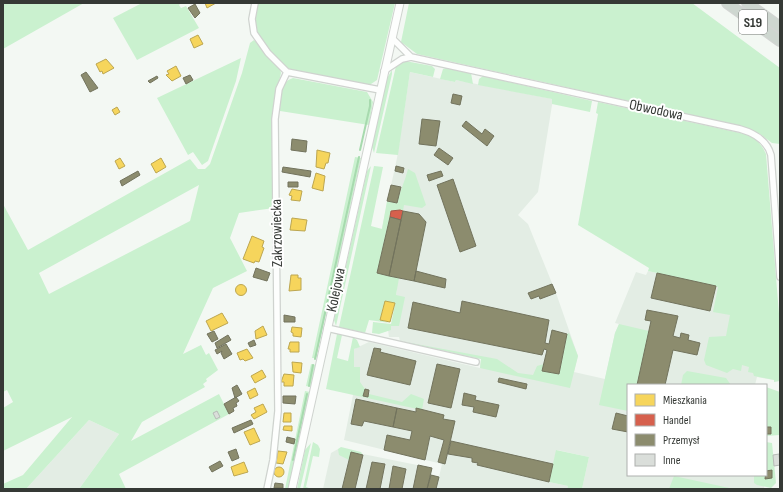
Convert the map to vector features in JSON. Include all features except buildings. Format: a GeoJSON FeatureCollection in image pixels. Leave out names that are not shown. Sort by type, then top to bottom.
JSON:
{"type":"FeatureCollection","features":[{"type":"Feature","properties":{"kind":"highway","name":"S19"},"geometry":{"type":"LineString","coordinates":[[727,3],[780,41]]}},
{"type":"Feature","properties":{"kind":"highway","name":"S19"},"geometry":{"type":"LineString","coordinates":[[747,3],[780,27]]}},
{"type":"Feature","properties":{"kind":"street"},"geometry":{"type":"LineString","coordinates":[[255,3],[252,19],[254,33],[268,53],[287,72],[380,90]]}},
{"type":"Feature","properties":{"kind":"street","name":"Kolejowa"},"geometry":{"type":"LineString","coordinates":[[292,489],[400,3]]}},
{"type":"Feature","properties":{"kind":"street"},"geometry":{"type":"LineString","coordinates":[[392,38],[411,57]]}},
{"type":"Feature","properties":{"kind":"street"},"geometry":{"type":"LineString","coordinates":[[384,71],[402,59],[411,57]]}},
{"type":"Feature","properties":{"kind":"street","name":"Obwodowa"},"geometry":{"type":"LineString","coordinates":[[411,57],[740,129],[754,134],[769,147],[771,155],[780,277]]}},
{"type":"Feature","properties":{"kind":"street","name":"Zakrzowiecka"},"geometry":{"type":"LineString","coordinates":[[267,489],[273,460],[278,411],[275,119],[279,89],[287,72]]}},
{"type":"Feature","properties":{"kind":"street"},"geometry":{"type":"LineString","coordinates":[[327,328],[476,362]]}},
{"type":"Feature","properties":{"kind":"shaded area"},"geometry":{"type":"Polygon","coordinates":[[[410,72],[455,82],[456,80],[553,99],[538,192],[518,215],[528,224],[556,293],[578,356],[574,372],[605,379],[615,333],[619,324],[615,323],[636,272],[646,275],[648,271],[768,298],[774,380],[757,377],[755,384],[627,384],[627,476],[765,476],[764,489],[582,489],[589,457],[557,450],[549,482],[568,486],[567,489],[323,489],[331,453],[338,449],[432,468],[431,475],[439,477],[442,464],[344,440],[353,395],[354,349],[369,342],[480,368],[481,359],[400,341],[399,337],[389,337],[388,330],[390,326],[399,326],[396,295],[397,289],[370,283],[397,158],[410,72]]]}},
{"type":"Feature","properties":{"kind":"shaded area"},"geometry":{"type":"Polygon","coordinates":[[[89,420],[119,434],[79,489],[26,489],[89,420]]]}},
{"type":"Feature","properties":{"kind":"green space"},"geometry":{"type":"Polygon","coordinates":[[[3,3],[84,3],[3,49],[3,3]]]}},
{"type":"Feature","properties":{"kind":"green space"},"geometry":{"type":"Polygon","coordinates":[[[142,3],[181,3],[179,5],[181,8],[186,6],[199,28],[137,60],[113,18],[142,3]]]}},
{"type":"Feature","properties":{"kind":"green space"},"geometry":{"type":"Polygon","coordinates":[[[258,3],[395,3],[377,80],[367,85],[294,71],[282,65],[270,51],[255,29],[254,21],[258,3]]]}},
{"type":"Feature","properties":{"kind":"green space"},"geometry":{"type":"Polygon","coordinates":[[[409,3],[692,3],[780,68],[780,144],[772,143],[760,134],[741,126],[417,54],[401,42],[409,3]]]}},
{"type":"Feature","properties":{"kind":"green space"},"geometry":{"type":"Polygon","coordinates":[[[254,40],[280,69],[281,73],[275,100],[274,208],[239,213],[230,238],[247,271],[213,288],[183,354],[201,345],[206,355],[209,353],[218,370],[206,379],[207,381],[203,384],[205,387],[142,422],[131,441],[219,394],[229,414],[119,474],[126,489],[79,489],[119,434],[89,420],[26,489],[3,489],[3,484],[23,475],[72,417],[3,451],[3,408],[13,402],[7,390],[3,392],[3,204],[28,250],[190,159],[198,169],[205,169],[210,164],[242,73],[250,43],[254,40]],[[199,185],[39,273],[49,294],[190,221],[199,185]]]}},
{"type":"Feature","properties":{"kind":"green space"},"geometry":{"type":"Polygon","coordinates":[[[241,58],[236,81],[208,161],[202,165],[193,152],[188,155],[157,98],[241,58]]]}},
{"type":"Feature","properties":{"kind":"green space"},"geometry":{"type":"Polygon","coordinates":[[[405,61],[432,66],[435,69],[433,77],[410,72],[398,155],[376,153],[396,66],[405,61]]]}},
{"type":"Feature","properties":{"kind":"green space"},"geometry":{"type":"Polygon","coordinates":[[[446,68],[471,73],[473,84],[456,80],[455,82],[440,79],[443,69],[446,68]]]}},
{"type":"Feature","properties":{"kind":"green space"},"geometry":{"type":"Polygon","coordinates":[[[392,70],[374,153],[372,147],[387,78],[392,70]]]}},
{"type":"Feature","properties":{"kind":"green space"},"geometry":{"type":"Polygon","coordinates":[[[483,76],[592,101],[590,112],[552,104],[552,99],[478,85],[479,79],[483,76]]]}},
{"type":"Feature","properties":{"kind":"green space"},"geometry":{"type":"Polygon","coordinates":[[[293,78],[367,92],[373,102],[369,125],[280,111],[283,87],[288,80],[293,78]]]}},
{"type":"Feature","properties":{"kind":"green space"},"geometry":{"type":"Polygon","coordinates":[[[598,102],[745,134],[758,141],[762,147],[766,154],[780,326],[780,381],[774,382],[774,380],[754,376],[753,373],[748,372],[749,367],[742,365],[741,371],[733,369],[727,373],[706,365],[704,360],[709,337],[726,336],[730,315],[713,312],[718,287],[648,271],[649,268],[578,225],[598,114],[596,113],[598,102]]]}},
{"type":"Feature","properties":{"kind":"green space"},"geometry":{"type":"Polygon","coordinates":[[[355,157],[361,158],[318,355],[316,358],[312,358],[355,157]]]}},
{"type":"Feature","properties":{"kind":"green space"},"geometry":{"type":"Polygon","coordinates":[[[371,166],[336,326],[334,320],[367,171],[371,166]]]}},
{"type":"Feature","properties":{"kind":"green space"},"geometry":{"type":"Polygon","coordinates":[[[374,166],[383,167],[371,226],[382,229],[387,201],[397,203],[408,169],[415,173],[426,205],[422,208],[404,205],[403,211],[391,211],[377,273],[399,278],[396,295],[405,297],[399,326],[391,326],[391,330],[379,334],[372,333],[373,322],[391,324],[395,304],[386,301],[385,307],[383,307],[380,320],[390,323],[369,320],[365,333],[339,327],[374,166]]]}},
{"type":"Feature","properties":{"kind":"green space"},"geometry":{"type":"Polygon","coordinates":[[[619,324],[649,331],[637,384],[627,384],[627,411],[599,405],[615,333],[619,324]]]}},
{"type":"Feature","properties":{"kind":"green space"},"geometry":{"type":"Polygon","coordinates":[[[569,333],[578,356],[570,388],[480,368],[481,359],[400,341],[497,359],[518,373],[533,375],[537,366],[544,364],[543,371],[559,374],[567,334],[569,333]]]}},
{"type":"Feature","properties":{"kind":"green space"},"geometry":{"type":"Polygon","coordinates":[[[337,334],[342,335],[337,358],[348,361],[353,337],[357,340],[360,347],[354,349],[354,367],[360,367],[360,382],[365,389],[363,396],[368,397],[369,394],[402,402],[411,394],[424,399],[422,410],[326,389],[337,334]]]}},
{"type":"Feature","properties":{"kind":"green space"},"geometry":{"type":"Polygon","coordinates":[[[311,364],[316,365],[311,387],[306,386],[311,364]]]}},
{"type":"Feature","properties":{"kind":"green space"},"geometry":{"type":"Polygon","coordinates":[[[687,371],[726,378],[730,384],[681,384],[683,375],[687,371]]]}},
{"type":"Feature","properties":{"kind":"green space"},"geometry":{"type":"Polygon","coordinates":[[[767,387],[780,392],[780,435],[767,436],[767,434],[771,433],[771,427],[767,427],[767,387]]]}},
{"type":"Feature","properties":{"kind":"green space"},"geometry":{"type":"Polygon","coordinates":[[[305,391],[310,392],[289,489],[285,489],[305,391]]]}},
{"type":"Feature","properties":{"kind":"green space"},"geometry":{"type":"Polygon","coordinates":[[[313,442],[318,445],[320,449],[319,457],[313,456],[306,487],[312,489],[303,489],[313,442]]]}},
{"type":"Feature","properties":{"kind":"green space"},"geometry":{"type":"Polygon","coordinates":[[[767,442],[772,443],[776,483],[771,488],[754,483],[754,476],[767,476],[767,442]]]}},
{"type":"Feature","properties":{"kind":"green space"},"geometry":{"type":"Polygon","coordinates":[[[311,443],[300,489],[297,489],[305,450],[311,443]]]}},
{"type":"Feature","properties":{"kind":"green space"},"geometry":{"type":"Polygon","coordinates":[[[341,447],[361,452],[363,455],[351,452],[349,460],[339,455],[338,449],[341,447]]]}},
{"type":"Feature","properties":{"kind":"green space"},"geometry":{"type":"Polygon","coordinates":[[[556,450],[589,457],[582,489],[567,489],[568,486],[549,482],[556,450]]]}},
{"type":"Feature","properties":{"kind":"green space"},"geometry":{"type":"Polygon","coordinates":[[[674,476],[734,489],[669,489],[674,476]]]}},
{"type":"Feature","properties":{"kind":"waterway"},"geometry":{"type":"LineString","coordinates":[[360,150],[370,100]]}},
{"type":"Feature","properties":{"kind":"waterway"},"geometry":{"type":"LineString","coordinates":[[315,359],[359,157]]}},
{"type":"Feature","properties":{"kind":"waterway"},"geometry":{"type":"LineString","coordinates":[[309,386],[313,365]]}},
{"type":"Feature","properties":{"kind":"waterway"},"geometry":{"type":"LineString","coordinates":[[293,460],[307,394]]}}]}
